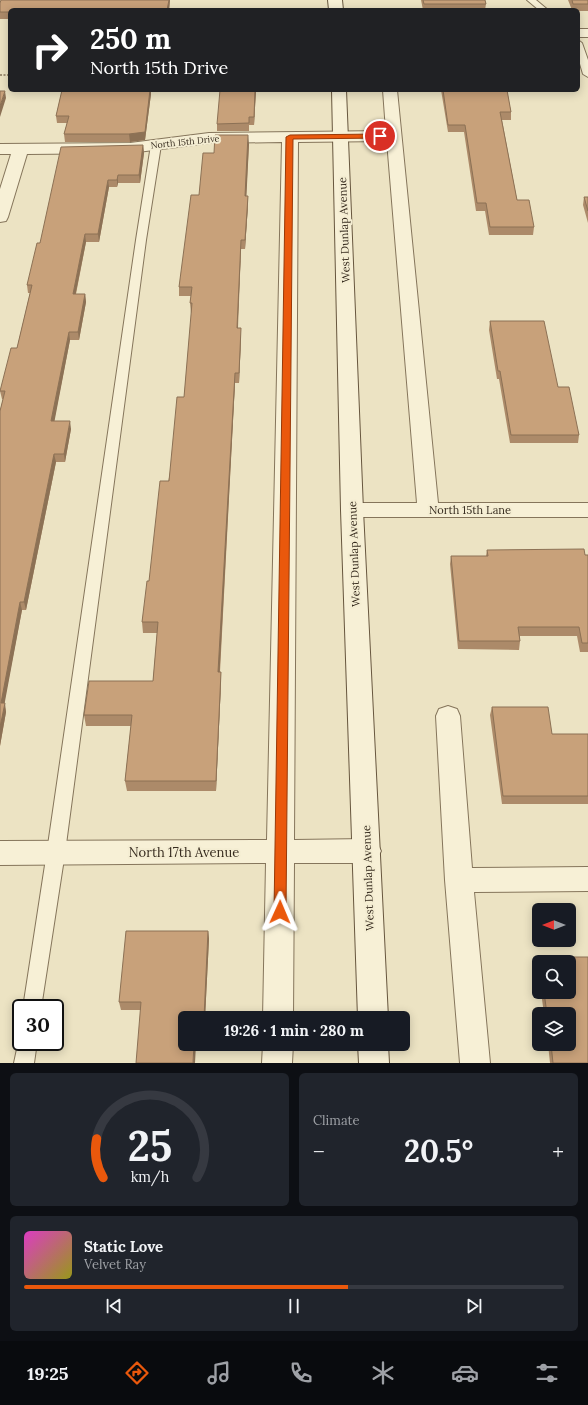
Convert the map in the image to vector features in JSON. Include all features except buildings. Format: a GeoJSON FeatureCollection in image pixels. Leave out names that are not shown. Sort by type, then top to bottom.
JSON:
{"type":"FeatureCollection","features":[{"type":"Feature","properties":{"kind":"street","name":"West Dunlap Avenue"},"geometry":{"type":"LineString","coordinates":[[339,92],[342,137],[352,510],[373,1011]]}},
{"type":"Feature","properties":{"kind":"street"},"geometry":{"type":"LineString","coordinates":[[390,92],[428,510]]}},
{"type":"Feature","properties":{"kind":"street","name":"North 15th Drive"},"geometry":{"type":"LineString","coordinates":[[0,149],[106,149],[156,145],[209,138],[394,136]]}},
{"type":"Feature","properties":{"kind":"street"},"geometry":{"type":"LineString","coordinates":[[278,1011],[290,137]]}},
{"type":"Feature","properties":{"kind":"street"},"geometry":{"type":"LineString","coordinates":[[0,217],[20,149]]}},
{"type":"Feature","properties":{"kind":"street","name":"North 15th Lane"},"geometry":{"type":"LineString","coordinates":[[352,510],[588,510]]}},
{"type":"Feature","properties":{"kind":"street"},"geometry":{"type":"LineString","coordinates":[[448,716],[459,880],[475,1063]]}},
{"type":"Feature","properties":{"kind":"street","name":"North 17th Avenue"},"geometry":{"type":"LineString","coordinates":[[0,853],[367,851]]}},
{"type":"Feature","properties":{"kind":"street"},"geometry":{"type":"LineString","coordinates":[[459,880],[588,879]]}},
{"type":"Feature","properties":{"kind":"street"},"geometry":{"type":"LineString","coordinates":[[277,1063],[278,1051]]}},
{"type":"Feature","properties":{"kind":"street"},"geometry":{"type":"LineString","coordinates":[[374,1051],[374,1063]]}},
{"type":"Feature","properties":{"kind":"lane"},"geometry":{"type":"LineString","coordinates":[[531,0],[541,8]]}},
{"type":"Feature","properties":{"kind":"lane"},"geometry":{"type":"LineString","coordinates":[[580,49],[588,74]]}},
{"type":"Feature","properties":{"kind":"lane"},"geometry":{"type":"LineString","coordinates":[[33,999],[56,852],[141,240],[156,145]]}},
{"type":"Feature","properties":{"kind":"lane"},"geometry":{"type":"LineString","coordinates":[[24,1063],[26,1051]]}},
{"type":"Feature","properties":{"kind":"route"},"geometry":{"type":"LineString","coordinates":[[280,912],[290,137],[380,136]]}}]}
